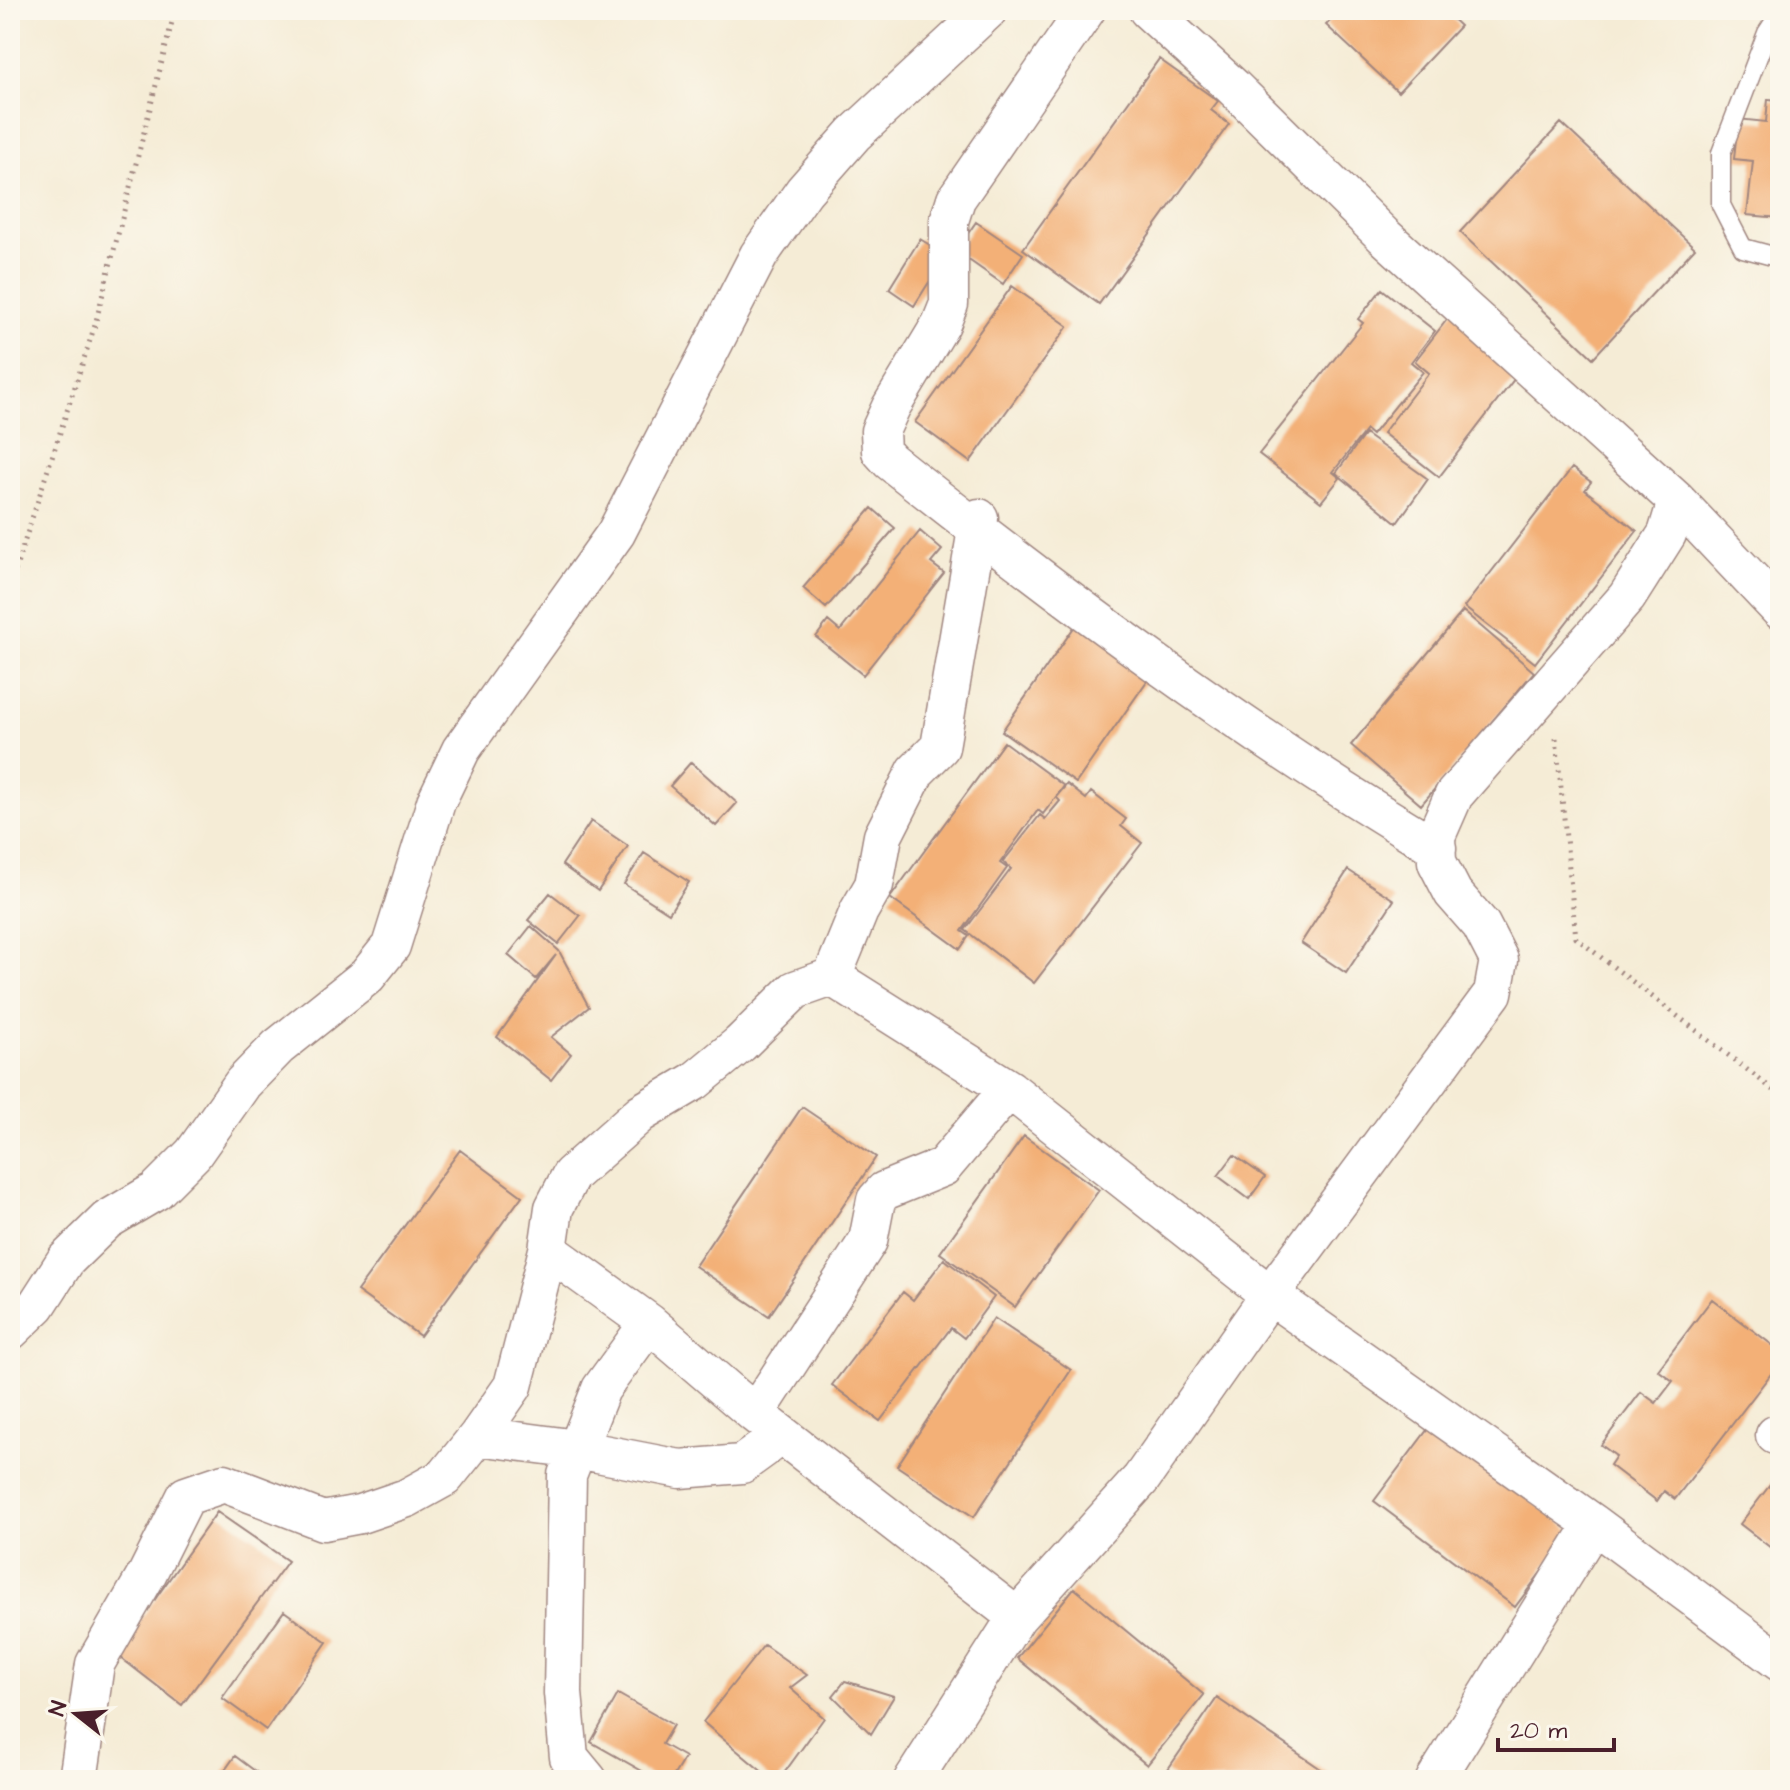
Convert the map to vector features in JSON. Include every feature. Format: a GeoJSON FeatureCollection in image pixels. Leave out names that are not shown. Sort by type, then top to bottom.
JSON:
{"type":"FeatureCollection","features":[{"type":"Feature","properties":{"kind":"street"},"geometry":{"type":"LineString","coordinates":[[10,1331],[37,1305],[66,1260],[107,1220],[156,1191],[193,1154],[243,1083],[278,1047],[367,976],[391,946],[436,802],[461,750],[616,533],[759,255],[804,191],[854,134],[988,10]]}},
{"type":"Feature","properties":{"kind":"street"},"geometry":{"type":"LineString","coordinates":[[1086,10],[956,199],[949,221],[949,304],[941,324],[891,407],[880,431],[881,451],[890,461],[1212,702],[1330,783],[1437,848]]}},
{"type":"Feature","properties":{"kind":"street"},"geometry":{"type":"LineString","coordinates":[[1148,10],[1233,87],[1384,236],[1677,501],[1780,610]]}},
{"type":"Feature","properties":{"kind":"street"},"geometry":{"type":"LineString","coordinates":[[913,1780],[1017,1617],[1141,1479],[1270,1295],[1493,993],[1499,960],[1481,925],[1453,893],[1437,862],[1436,836],[1454,795],[1551,686],[1643,575],[1667,534],[1677,501]]}},
{"type":"Feature","properties":{"kind":"street"},"geometry":{"type":"LineString","coordinates":[[78,1780],[95,1664],[147,1574],[186,1496],[224,1483],[323,1521],[360,1514],[407,1498],[445,1477],[513,1386],[548,1250],[554,1208],[571,1175],[641,1113],[695,1081],[729,1053],[795,990],[832,977],[859,911],[874,885],[883,836],[916,771],[940,747],[978,524]]}},
{"type":"Feature","properties":{"kind":"street"},"geometry":{"type":"LineString","coordinates":[[832,977],[1009,1089],[1270,1295],[1594,1524],[1780,1662]]}},
{"type":"Feature","properties":{"kind":"street"},"geometry":{"type":"LineString","coordinates":[[478,1436],[577,1449],[680,1469],[742,1464],[768,1424],[868,1241],[876,1200],[884,1191],[943,1167],[1009,1089]]}},
{"type":"Feature","properties":{"kind":"street"},"geometry":{"type":"LineString","coordinates":[[548,1250],[649,1323],[768,1424],[1017,1617]]}},
{"type":"Feature","properties":{"kind":"street"},"geometry":{"type":"LineString","coordinates":[[588,1780],[569,1757],[563,1693],[567,1475],[601,1389],[649,1323]]}},
{"type":"Feature","properties":{"kind":"street"},"geometry":{"type":"LineString","coordinates":[[1435,1780],[1594,1524]]}},
{"type":"Feature","properties":{"kind":"lane"},"geometry":{"type":"LineString","coordinates":[[1780,13],[1774,39],[1721,153],[1721,205],[1743,248],[1780,258]]}},
{"type":"Feature","properties":{"kind":"path"},"geometry":{"type":"LineString","coordinates":[[10,586],[13,569],[95,325],[175,10]]}},
{"type":"Feature","properties":{"kind":"path"},"geometry":{"type":"LineString","coordinates":[[1551,686],[1576,938],[1780,1095]]}},
{"type":"Feature","properties":{"kind":"building"},"geometry":{"type":"Polygon","coordinates":[[[1340,10],[1443,10],[1460,26],[1398,92],[1326,25],[1340,10]]]}},
{"type":"Feature","properties":{"kind":"building"},"geometry":{"type":"Polygon","coordinates":[[[1159,59],[1218,101],[1211,110],[1229,124],[1099,304],[1023,249],[1159,59]]]}},
{"type":"Feature","properties":{"kind":"building"},"geometry":{"type":"Polygon","coordinates":[[[1768,99],[1780,100],[1780,218],[1747,215],[1753,161],[1734,159],[1738,119],[1766,122],[1768,99]]]}},
{"type":"Feature","properties":{"kind":"building"},"geometry":{"type":"Polygon","coordinates":[[[1561,123],[1695,248],[1593,358],[1460,232],[1561,123]]]}},
{"type":"Feature","properties":{"kind":"building"},"geometry":{"type":"Polygon","coordinates":[[[976,222],[1023,254],[1003,284],[956,251],[976,222]]]}},
{"type":"Feature","properties":{"kind":"building"},"geometry":{"type":"Polygon","coordinates":[[[920,239],[946,255],[914,306],[889,289],[920,239]]]}},
{"type":"Feature","properties":{"kind":"building"},"geometry":{"type":"Polygon","coordinates":[[[1012,286],[1068,326],[970,462],[915,422],[1012,286]]]}},
{"type":"Feature","properties":{"kind":"building"},"geometry":{"type":"Polygon","coordinates":[[[1382,289],[1435,331],[1411,362],[1423,372],[1372,435],[1366,430],[1333,472],[1340,478],[1321,502],[1259,454],[1363,323],[1358,319],[1382,289]]]}},
{"type":"Feature","properties":{"kind":"building"},"geometry":{"type":"Polygon","coordinates":[[[1455,309],[1518,374],[1439,477],[1383,433],[1429,373],[1415,361],[1455,309]]]}},
{"type":"Feature","properties":{"kind":"building"},"geometry":{"type":"Polygon","coordinates":[[[1365,434],[1428,479],[1397,523],[1336,473],[1365,434]]]}},
{"type":"Feature","properties":{"kind":"building"},"geometry":{"type":"Polygon","coordinates":[[[1572,468],[1591,482],[1585,490],[1637,531],[1535,663],[1464,607],[1572,468]]]}},
{"type":"Feature","properties":{"kind":"building"},"geometry":{"type":"Polygon","coordinates":[[[872,508],[895,528],[826,608],[803,588],[872,508]]]}},
{"type":"Feature","properties":{"kind":"building"},"geometry":{"type":"Polygon","coordinates":[[[920,531],[942,550],[931,563],[944,573],[863,675],[816,637],[828,621],[840,631],[920,531]]]}},
{"type":"Feature","properties":{"kind":"building"},"geometry":{"type":"Polygon","coordinates":[[[1091,603],[1165,655],[1076,783],[1002,731],[1091,603]]]}},
{"type":"Feature","properties":{"kind":"building"},"geometry":{"type":"Polygon","coordinates":[[[1463,611],[1534,672],[1421,805],[1351,745],[1463,611]]]}},
{"type":"Feature","properties":{"kind":"building"},"geometry":{"type":"Polygon","coordinates":[[[1004,742],[1064,786],[1043,814],[1038,810],[1000,863],[1007,868],[962,931],[969,936],[960,949],[890,898],[1004,742]]]}},
{"type":"Feature","properties":{"kind":"building"},"geometry":{"type":"Polygon","coordinates":[[[691,762],[737,803],[716,826],[670,786],[691,762]]]}},
{"type":"Feature","properties":{"kind":"building"},"geometry":{"type":"Polygon","coordinates":[[[1067,784],[1086,799],[1091,792],[1126,819],[1121,826],[1142,843],[1034,983],[965,930],[1011,869],[1003,862],[1040,815],[1045,819],[1060,801],[1056,797],[1067,784]]]}},
{"type":"Feature","properties":{"kind":"building"},"geometry":{"type":"Polygon","coordinates":[[[591,821],[628,846],[598,891],[562,865],[591,821]]]}},
{"type":"Feature","properties":{"kind":"building"},"geometry":{"type":"Polygon","coordinates":[[[644,853],[689,882],[669,913],[624,884],[644,853]]]}},
{"type":"Feature","properties":{"kind":"building"},"geometry":{"type":"Polygon","coordinates":[[[1348,870],[1394,900],[1346,973],[1301,943],[1348,870]]]}},
{"type":"Feature","properties":{"kind":"building"},"geometry":{"type":"Polygon","coordinates":[[[550,893],[580,916],[558,944],[528,920],[550,893]]]}},
{"type":"Feature","properties":{"kind":"building"},"geometry":{"type":"Polygon","coordinates":[[[531,926],[559,951],[589,1007],[551,1037],[571,1054],[551,1080],[497,1037],[556,955],[536,979],[508,955],[531,926]]]}},
{"type":"Feature","properties":{"kind":"building"},"geometry":{"type":"Polygon","coordinates":[[[802,1107],[876,1157],[769,1316],[695,1266],[802,1107]]]}},
{"type":"Feature","properties":{"kind":"building"},"geometry":{"type":"Polygon","coordinates":[[[1024,1136],[1099,1190],[1015,1307],[940,1253],[1024,1136]]]}},
{"type":"Feature","properties":{"kind":"building"},"geometry":{"type":"Polygon","coordinates":[[[460,1150],[522,1196],[420,1336],[357,1291],[460,1150]]]}},
{"type":"Feature","properties":{"kind":"building"},"geometry":{"type":"Polygon","coordinates":[[[1234,1155],[1265,1177],[1249,1199],[1218,1176],[1234,1155]]]}},
{"type":"Feature","properties":{"kind":"building"},"geometry":{"type":"Polygon","coordinates":[[[944,1259],[994,1297],[964,1338],[951,1328],[880,1421],[832,1385],[903,1292],[913,1300],[944,1259]]]}},
{"type":"Feature","properties":{"kind":"building"},"geometry":{"type":"Polygon","coordinates":[[[1712,1299],[1780,1351],[1780,1362],[1675,1499],[1664,1491],[1657,1501],[1610,1465],[1616,1456],[1601,1445],[1641,1392],[1656,1403],[1673,1381],[1658,1370],[1712,1299]]]}},
{"type":"Feature","properties":{"kind":"building"},"geometry":{"type":"Polygon","coordinates":[[[994,1318],[1071,1370],[974,1517],[897,1466],[994,1318]]]}},
{"type":"Feature","properties":{"kind":"building"},"geometry":{"type":"Polygon","coordinates":[[[1431,1425],[1572,1531],[1515,1607],[1374,1501],[1431,1425]]]}},
{"type":"Feature","properties":{"kind":"building"},"geometry":{"type":"Polygon","coordinates":[[[1780,1472],[1780,1555],[1740,1524],[1780,1472]]]}},
{"type":"Feature","properties":{"kind":"building"},"geometry":{"type":"Polygon","coordinates":[[[217,1512],[288,1561],[182,1705],[116,1654],[217,1512]]]}},
{"type":"Feature","properties":{"kind":"building"},"geometry":{"type":"Polygon","coordinates":[[[1074,1588],[1204,1695],[1147,1765],[1017,1658],[1074,1588]]]}},
{"type":"Feature","properties":{"kind":"building"},"geometry":{"type":"Polygon","coordinates":[[[284,1611],[327,1642],[266,1730],[222,1698],[284,1611]]]}},
{"type":"Feature","properties":{"kind":"building"},"geometry":{"type":"Polygon","coordinates":[[[764,1645],[807,1675],[790,1688],[824,1718],[779,1780],[772,1780],[703,1722],[764,1645]]]}},
{"type":"Feature","properties":{"kind":"building"},"geometry":{"type":"Polygon","coordinates":[[[845,1681],[894,1696],[871,1734],[833,1696],[845,1681]]]}},
{"type":"Feature","properties":{"kind":"building"},"geometry":{"type":"Polygon","coordinates":[[[618,1694],[673,1725],[662,1744],[685,1757],[671,1780],[658,1780],[591,1742],[618,1694]]]}},
{"type":"Feature","properties":{"kind":"building"},"geometry":{"type":"Polygon","coordinates":[[[1217,1698],[1337,1780],[1177,1780],[1166,1772],[1217,1698]]]}},
{"type":"Feature","properties":{"kind":"building"},"geometry":{"type":"Polygon","coordinates":[[[235,1756],[267,1780],[218,1780],[235,1756]]]}}]}
